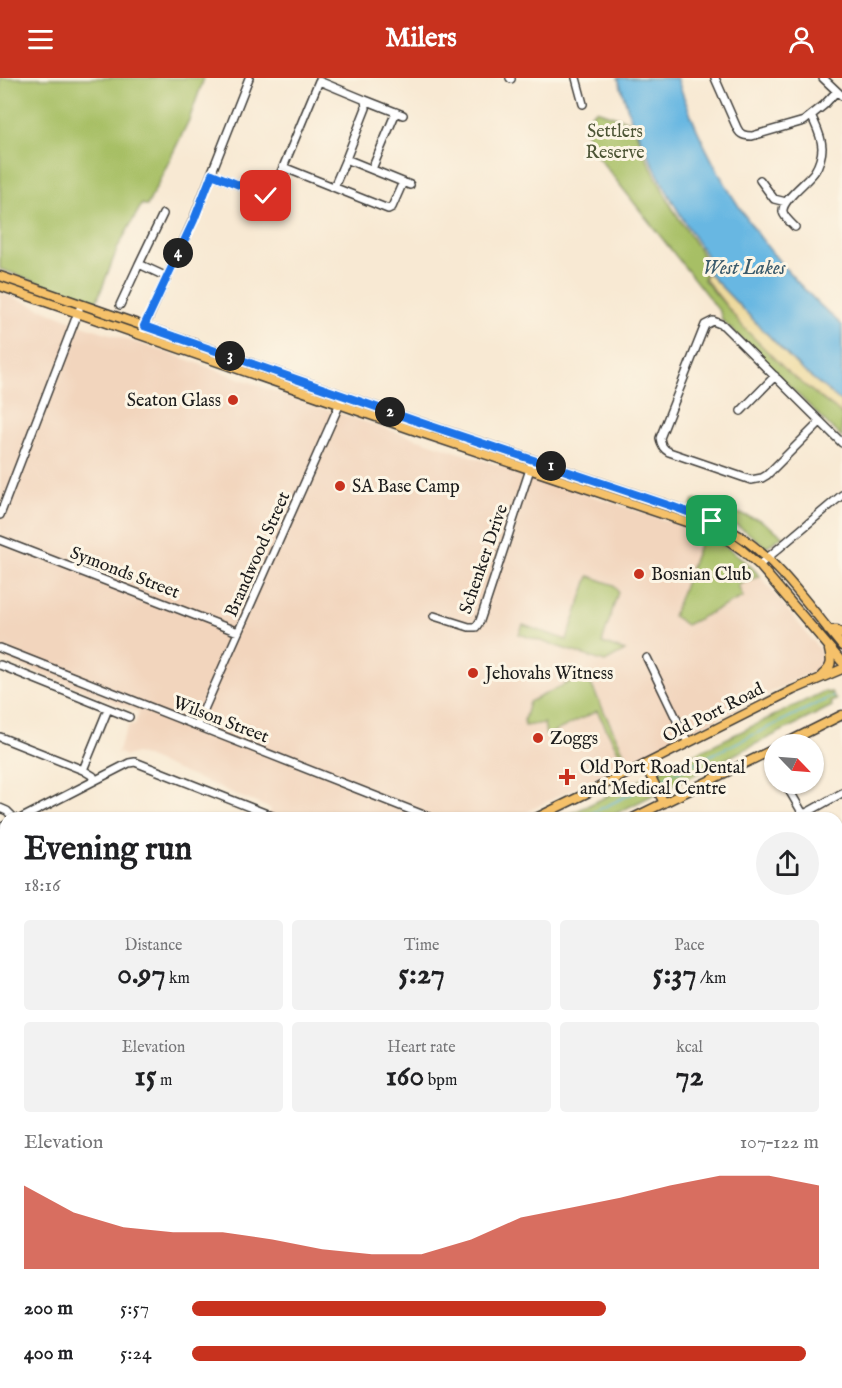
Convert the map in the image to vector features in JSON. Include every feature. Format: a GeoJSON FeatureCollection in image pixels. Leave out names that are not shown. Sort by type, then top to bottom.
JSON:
{"type":"FeatureCollection","features":[{"type":"Feature","properties":{"kind":"main road"},"geometry":{"type":"LineString","coordinates":[[0,276],[80,308],[342,400],[712,521],[739,535],[767,558],[842,646]]}},
{"type":"Feature","properties":{"kind":"main road"},"geometry":{"type":"LineString","coordinates":[[0,286],[80,308]]}},
{"type":"Feature","properties":{"kind":"main road"},"geometry":{"type":"LineString","coordinates":[[532,464],[707,529],[725,538],[759,565],[842,662]]}},
{"type":"Feature","properties":{"kind":"main road"},"geometry":{"type":"LineString","coordinates":[[828,630],[837,630],[842,634]]}},
{"type":"Feature","properties":{"kind":"main road"},"geometry":{"type":"LineString","coordinates":[[817,679],[828,669],[831,660],[828,647]]}},
{"type":"Feature","properties":{"kind":"main road","name":"Old Port Road"},"geometry":{"type":"LineString","coordinates":[[548,812],[768,702],[842,669]]}},
{"type":"Feature","properties":{"kind":"main road"},"geometry":{"type":"LineString","coordinates":[[804,734],[842,715]]}},
{"type":"Feature","properties":{"kind":"main road"},"geometry":{"type":"LineString","coordinates":[[647,812],[764,754]]}},
{"type":"Feature","properties":{"kind":"main road"},"geometry":{"type":"LineString","coordinates":[[645,765],[664,803]]}},
{"type":"Feature","properties":{"kind":"street"},"geometry":{"type":"LineString","coordinates":[[142,330],[194,220],[249,78]]}},
{"type":"Feature","properties":{"kind":"street"},"geometry":{"type":"LineString","coordinates":[[576,78],[583,104]]}},
{"type":"Feature","properties":{"kind":"street"},"geometry":{"type":"LineString","coordinates":[[715,78],[736,128],[746,136],[812,117],[839,94],[823,78]]}},
{"type":"Feature","properties":{"kind":"street"},"geometry":{"type":"LineString","coordinates":[[212,174],[266,196],[272,194],[318,81],[399,114],[372,170]]}},
{"type":"Feature","properties":{"kind":"street"},"geometry":{"type":"LineString","coordinates":[[334,187],[366,108],[364,100]]}},
{"type":"Feature","properties":{"kind":"street"},"geometry":{"type":"LineString","coordinates":[[795,227],[783,210],[786,202],[819,165],[822,149],[812,117]]}},
{"type":"Feature","properties":{"kind":"street"},"geometry":{"type":"LineString","coordinates":[[284,167],[388,209],[392,207],[406,183],[346,159]]}},
{"type":"Feature","properties":{"kind":"street"},"geometry":{"type":"LineString","coordinates":[[760,180],[774,198],[786,202]]}},
{"type":"Feature","properties":{"kind":"street"},"geometry":{"type":"LineString","coordinates":[[120,305],[163,214]]}},
{"type":"Feature","properties":{"kind":"street"},"geometry":{"type":"LineString","coordinates":[[139,264],[167,277]]}},
{"type":"Feature","properties":{"kind":"street"},"geometry":{"type":"LineString","coordinates":[[0,515],[80,308]]}},
{"type":"Feature","properties":{"kind":"street"},"geometry":{"type":"LineString","coordinates":[[820,422],[767,475],[752,480],[669,452],[662,447],[660,438],[702,330],[708,322],[717,322],[723,325],[842,443]]}},
{"type":"Feature","properties":{"kind":"street"},"geometry":{"type":"LineString","coordinates":[[741,411],[775,376]]}},
{"type":"Feature","properties":{"kind":"street","name":"Brandwood Street"},"geometry":{"type":"LineString","coordinates":[[197,725],[342,400]]}},
{"type":"Feature","properties":{"kind":"street","name":"Schenker Drive"},"geometry":{"type":"LineString","coordinates":[[434,616],[469,627],[476,627],[480,621],[532,464]]}},
{"type":"Feature","properties":{"kind":"street"},"geometry":{"type":"LineString","coordinates":[[759,565],[842,495]]}},
{"type":"Feature","properties":{"kind":"street","name":"Symonds Street"},"geometry":{"type":"LineString","coordinates":[[0,540],[238,632]]}},
{"type":"Feature","properties":{"kind":"street","name":"Wilson Street"},"geometry":{"type":"LineString","coordinates":[[0,648],[416,812]]}},
{"type":"Feature","properties":{"kind":"street"},"geometry":{"type":"LineString","coordinates":[[647,658],[688,743]]}},
{"type":"Feature","properties":{"kind":"street"},"geometry":{"type":"LineString","coordinates":[[0,666],[129,717]]}},
{"type":"Feature","properties":{"kind":"street"},"geometry":{"type":"LineString","coordinates":[[83,770],[108,709]]}},
{"type":"Feature","properties":{"kind":"street"},"geometry":{"type":"LineString","coordinates":[[0,737],[83,770],[95,780]]}},
{"type":"Feature","properties":{"kind":"street"},"geometry":{"type":"LineString","coordinates":[[34,812],[135,762],[253,812]]}},
{"type":"Feature","properties":{"kind":"street"},"geometry":{"type":"LineString","coordinates":[[792,794],[803,812]]}},
{"type":"Feature","properties":{"kind":"street"},"geometry":{"type":"LineString","coordinates":[[808,812],[842,794]]}},
{"type":"Feature","properties":{"kind":"shaded area"},"geometry":{"type":"Polygon","coordinates":[[[0,292],[85,326],[172,354],[310,404],[703,534],[729,549],[760,576],[820,650],[824,663],[816,670],[526,812],[270,812],[271,809],[136,753],[126,756],[117,752],[129,725],[135,724],[139,712],[0,657],[0,292]]]}},
{"type":"Feature","properties":{"kind":"green space"},"geometry":{"type":"Polygon","coordinates":[[[0,78],[204,78],[189,120],[147,206],[142,204],[118,247],[96,303],[0,269],[0,78]]]}},
{"type":"Feature","properties":{"kind":"green space","name":"Settlers Reserve"},"geometry":{"type":"Polygon","coordinates":[[[596,110],[632,122],[646,157],[671,206],[706,260],[704,280],[768,352],[842,414],[842,438],[722,320],[720,312],[587,143],[587,118],[596,110]]]}},
{"type":"Feature","properties":{"kind":"green space"},"geometry":{"type":"Polygon","coordinates":[[[694,500],[760,520],[783,536],[766,547],[731,522],[691,505],[694,500]]]}},
{"type":"Feature","properties":{"kind":"green space"},"geometry":{"type":"Polygon","coordinates":[[[703,535],[734,553],[760,576],[738,585],[743,597],[686,625],[673,616],[703,535]]]}},
{"type":"Feature","properties":{"kind":"green space"},"geometry":{"type":"Polygon","coordinates":[[[589,576],[614,585],[618,592],[602,643],[625,651],[605,662],[519,634],[523,625],[567,640],[589,576]]]}},
{"type":"Feature","properties":{"kind":"green space"},"geometry":{"type":"Polygon","coordinates":[[[586,674],[628,760],[624,762],[597,711],[546,736],[544,723],[525,726],[524,720],[529,702],[586,674]]]}},
{"type":"Feature","properties":{"kind":"green space"},"geometry":{"type":"Polygon","coordinates":[[[825,691],[831,692],[836,700],[831,702],[832,706],[776,734],[764,734],[764,740],[619,812],[574,812],[825,691]]]}},
{"type":"Feature","properties":{"kind":"sand"},"geometry":{"type":"Polygon","coordinates":[[[706,273],[801,369],[842,402],[842,414],[789,373],[744,328],[706,280],[706,273]]]}},
{"type":"Feature","properties":{"kind":"water","name":"West Lakes"},"geometry":{"type":"Polygon","coordinates":[[[618,78],[677,78],[706,148],[743,213],[789,272],[814,300],[842,325],[842,402],[801,369],[709,274],[708,258],[667,192],[632,122],[618,78]]]}},
{"type":"Feature","properties":{"kind":"waterway"},"geometry":{"type":"LineString","coordinates":[[658,781],[833,696]]}},
{"type":"Feature","properties":{"kind":"waterway"},"geometry":{"type":"LineString","coordinates":[[594,812],[651,784]]}},
{"type":"Feature","properties":{"kind":"place","name":"Seaton Glass"},"geometry":{"type":"Point","coordinates":[233,400]}},
{"type":"Feature","properties":{"kind":"place","name":"SA Base Camp"},"geometry":{"type":"Point","coordinates":[340,486]}},
{"type":"Feature","properties":{"kind":"place","name":"Bosnian Club"},"geometry":{"type":"Point","coordinates":[639,574]}},
{"type":"Feature","properties":{"kind":"place","name":"Jehovahs Witness"},"geometry":{"type":"Point","coordinates":[473,673]}},
{"type":"Feature","properties":{"kind":"place","name":"Zoggs"},"geometry":{"type":"Point","coordinates":[538,738]}},
{"type":"Feature","properties":{"kind":"place","name":"Old Port Road Dental and Medical Centre"},"geometry":{"type":"Point","coordinates":[567,777]}},
{"type":"Feature","properties":{"kind":"route"},"geometry":{"type":"LineString","coordinates":[[266,196],[212,174],[194,220],[144,326],[712,521]]}}]}
